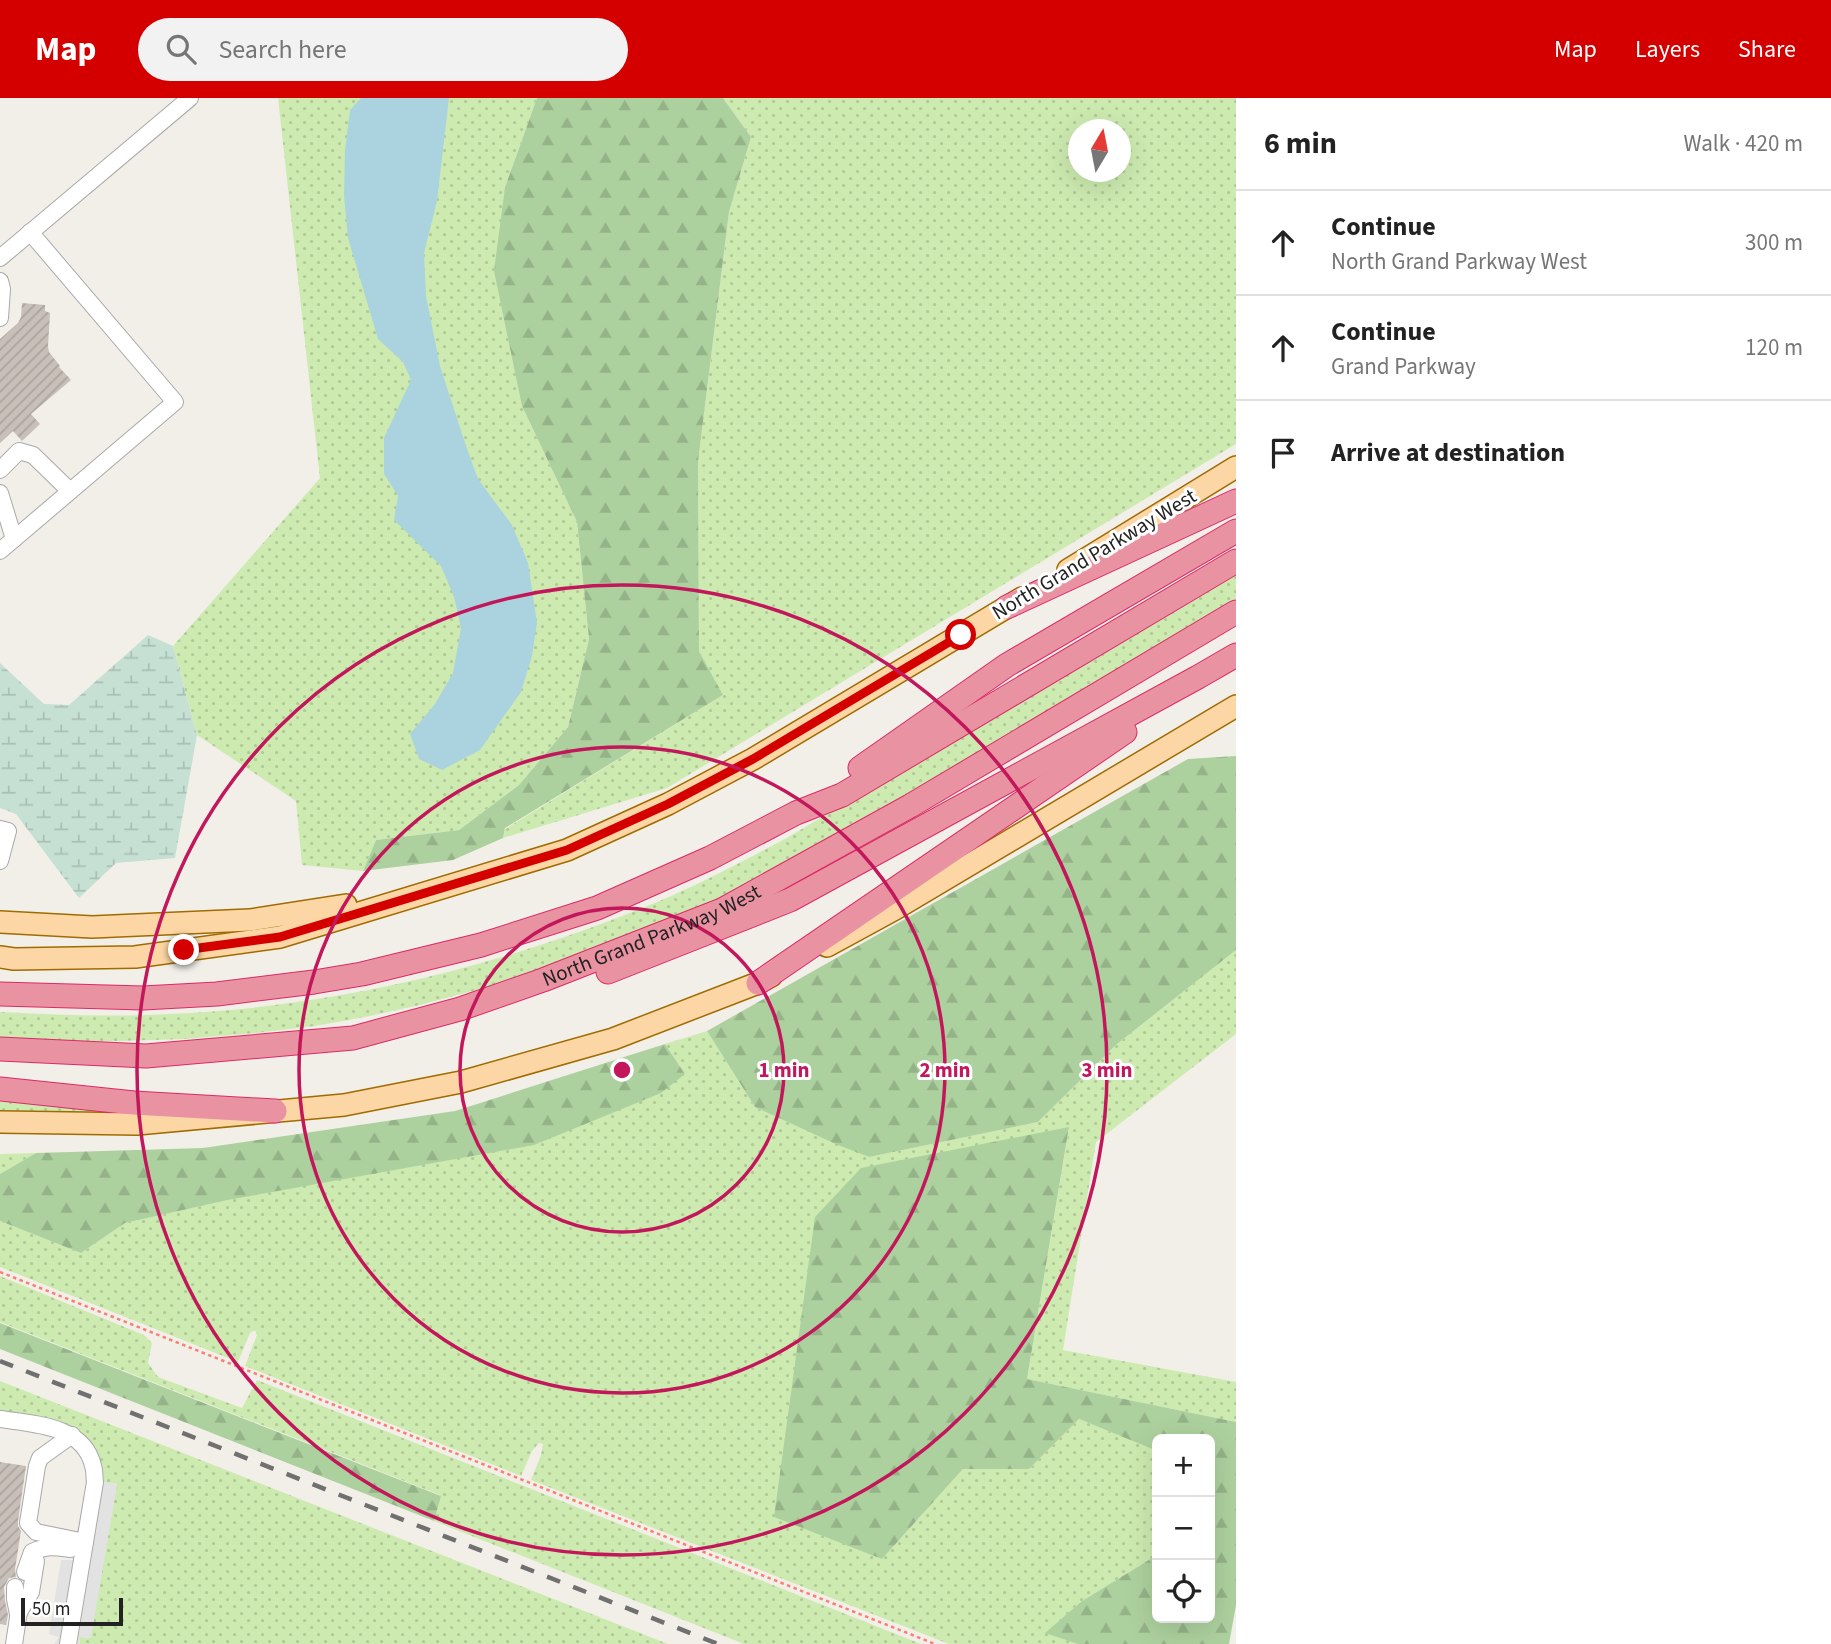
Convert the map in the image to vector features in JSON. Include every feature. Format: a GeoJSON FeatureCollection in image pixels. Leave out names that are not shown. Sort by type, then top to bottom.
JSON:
{"type":"FeatureCollection","features":[{"type":"Feature","properties":{"kind":"highway"},"geometry":{"type":"LineString","coordinates":[[1007,607],[1236,501]]}},
{"type":"Feature","properties":{"kind":"highway"},"geometry":{"type":"LineString","coordinates":[[796,813],[1007,664],[1236,531]]}},
{"type":"Feature","properties":{"kind":"highway"},"geometry":{"type":"LineString","coordinates":[[0,994],[143,998],[205,995],[314,982],[362,974],[481,945],[597,908],[710,858],[796,813],[842,795],[1236,561]]}},
{"type":"Feature","properties":{"kind":"highway","name":"North Grand Parkway West"},"geometry":{"type":"LineString","coordinates":[[0,1049],[146,1056],[354,1038],[460,1009],[543,980],[722,910],[910,806],[1236,612]]}},
{"type":"Feature","properties":{"kind":"highway"},"geometry":{"type":"LineString","coordinates":[[543,980],[583,981],[790,900],[1236,655]]}},
{"type":"Feature","properties":{"kind":"highway"},"geometry":{"type":"LineString","coordinates":[[758,983],[1150,716],[1198,677]]}},
{"type":"Feature","properties":{"kind":"highway"},"geometry":{"type":"LineString","coordinates":[[0,1089],[134,1103],[275,1111]]}},
{"type":"Feature","properties":{"kind":"main road","name":"North Grand Parkway West"},"geometry":{"type":"LineString","coordinates":[[425,893],[567,850],[668,804],[753,759],[1236,467]]}},
{"type":"Feature","properties":{"kind":"main road"},"geometry":{"type":"LineString","coordinates":[[0,1122],[137,1124],[344,1105],[461,1082],[613,1038],[758,983],[895,909],[1236,706]]}},
{"type":"Feature","properties":{"kind":"main road"},"geometry":{"type":"LineString","coordinates":[[0,922],[92,928],[250,920],[425,893]]}},
{"type":"Feature","properties":{"kind":"main road"},"geometry":{"type":"LineString","coordinates":[[0,957],[135,957],[280,937],[425,893]]}},
{"type":"Feature","properties":{"kind":"lane"},"geometry":{"type":"LineString","coordinates":[[0,258],[190,98]]}},
{"type":"Feature","properties":{"kind":"lane"},"geometry":{"type":"LineString","coordinates":[[0,551],[176,402],[30,232]]}},
{"type":"Feature","properties":{"kind":"lane"},"geometry":{"type":"LineString","coordinates":[[0,281],[0,318]]}},
{"type":"Feature","properties":{"kind":"lane"},"geometry":{"type":"LineString","coordinates":[[0,470],[19,451],[33,455],[70,492]]}},
{"type":"Feature","properties":{"kind":"lane"},"geometry":{"type":"LineString","coordinates":[[0,493],[14,538]]}},
{"type":"Feature","properties":{"kind":"lane"},"geometry":{"type":"LineString","coordinates":[[0,829],[8,831],[0,861]]}},
{"type":"Feature","properties":{"kind":"lane"},"geometry":{"type":"LineString","coordinates":[[0,1419],[52,1427],[72,1435],[93,1464],[95,1482],[68,1644]]}},
{"type":"Feature","properties":{"kind":"lane"},"geometry":{"type":"LineString","coordinates":[[72,1435],[40,1458],[28,1523],[36,1532],[84,1547]]}},
{"type":"Feature","properties":{"kind":"lane"},"geometry":{"type":"LineString","coordinates":[[37,1550],[84,1547]]}},
{"type":"Feature","properties":{"kind":"lane"},"geometry":{"type":"LineString","coordinates":[[14,1644],[20,1580],[37,1550]]}},
{"type":"Feature","properties":{"kind":"lane"},"geometry":{"type":"LineString","coordinates":[[18,1614],[31,1592],[37,1550]]}},
{"type":"Feature","properties":{"kind":"path"},"geometry":{"type":"LineString","coordinates":[[0,1272],[935,1644]]}},
{"type":"Feature","properties":{"kind":"green space"},"geometry":{"type":"Polygon","coordinates":[[[278,98],[537,98],[505,187],[522,406],[577,522],[589,639],[568,727],[519,785],[459,830],[376,840],[363,871],[302,865],[296,801],[197,735],[173,646],[320,478],[278,98]]]}},
{"type":"Feature","properties":{"kind":"green space"},"geometry":{"type":"Polygon","coordinates":[[[537,98],[723,98],[751,137],[729,212],[698,462],[699,651],[723,695],[505,828],[503,838],[453,860],[363,871],[376,840],[459,830],[519,785],[568,727],[589,639],[577,522],[522,406],[494,271],[505,187],[537,98]]]}},
{"type":"Feature","properties":{"kind":"green space"},"geometry":{"type":"Polygon","coordinates":[[[723,98],[1236,98],[1236,444],[667,788],[503,838],[505,829],[723,695],[699,651],[698,462],[729,212],[751,137],[723,98]]]}},
{"type":"Feature","properties":{"kind":"green space"},"geometry":{"type":"Polygon","coordinates":[[[1236,571],[1236,599],[851,829],[710,905],[521,978],[370,1016],[256,1033],[120,1041],[0,1038],[0,1012],[148,1015],[295,1003],[479,964],[598,925],[690,888],[785,839],[1236,571]]]}},
{"type":"Feature","properties":{"kind":"green space"},"geometry":{"type":"Polygon","coordinates":[[[148,635],[173,646],[197,735],[175,858],[116,863],[79,898],[16,814],[0,808],[0,663],[44,704],[69,705],[148,635]]]}},
{"type":"Feature","properties":{"kind":"green space"},"geometry":{"type":"Polygon","coordinates":[[[1236,756],[1236,950],[1117,1044],[1038,1122],[869,1157],[755,1107],[707,1031],[1188,759],[1236,756]]]}},
{"type":"Feature","properties":{"kind":"green space"},"geometry":{"type":"Polygon","coordinates":[[[1236,950],[1236,1034],[1096,1142],[1063,1350],[1236,1382],[1236,1422],[1027,1379],[1069,1128],[882,1559],[964,1468],[1029,1469],[1079,1419],[1152,1449],[1152,1558],[1082,1601],[1046,1633],[1078,1644],[949,1644],[531,1480],[543,1444],[539,1443],[532,1451],[521,1476],[245,1366],[257,1335],[256,1331],[250,1333],[238,1362],[0,1267],[0,1221],[81,1253],[125,1223],[228,1200],[685,1074],[665,1044],[707,1031],[755,1107],[869,1157],[1038,1122],[1117,1044],[1236,950]]]}},
{"type":"Feature","properties":{"kind":"green space"},"geometry":{"type":"Polygon","coordinates":[[[665,1044],[685,1074],[661,1093],[534,1145],[228,1200],[125,1223],[81,1253],[0,1221],[0,1174],[36,1153],[203,1148],[455,1111],[665,1044]]]}},
{"type":"Feature","properties":{"kind":"green space"},"geometry":{"type":"Polygon","coordinates":[[[0,1097],[104,1112],[105,1115],[0,1115],[0,1097]]]}},
{"type":"Feature","properties":{"kind":"green space"},"geometry":{"type":"Polygon","coordinates":[[[1069,1127],[1027,1379],[1236,1422],[1236,1605],[1229,1644],[1078,1644],[1045,1633],[1082,1601],[1152,1558],[1152,1623],[1215,1623],[1215,1434],[1152,1434],[1152,1449],[1079,1419],[1029,1469],[963,1469],[882,1559],[774,1517],[815,1217],[861,1168],[1069,1127]]]}},
{"type":"Feature","properties":{"kind":"green space"},"geometry":{"type":"Polygon","coordinates":[[[36,1153],[0,1174],[0,1154],[36,1153]]]}},
{"type":"Feature","properties":{"kind":"green space"},"geometry":{"type":"Polygon","coordinates":[[[0,1276],[144,1335],[152,1343],[148,1363],[158,1377],[242,1408],[257,1380],[921,1644],[744,1644],[434,1521],[440,1495],[0,1322],[0,1276]]]}},
{"type":"Feature","properties":{"kind":"green space"},"geometry":{"type":"Polygon","coordinates":[[[0,1323],[441,1496],[434,1521],[0,1349],[0,1323]]]}},
{"type":"Feature","properties":{"kind":"green space"},"geometry":{"type":"Polygon","coordinates":[[[0,1381],[668,1644],[80,1644],[79,1637],[90,1638],[117,1484],[104,1482],[100,1461],[92,1445],[82,1434],[54,1420],[0,1411],[0,1381]]]}},
{"type":"Feature","properties":{"kind":"shaded area"},"geometry":{"type":"Polygon","coordinates":[[[104,1482],[117,1484],[91,1638],[79,1637],[80,1644],[54,1644],[59,1637],[49,1634],[61,1560],[73,1560],[70,1555],[82,1497],[104,1482]]]}},
{"type":"Feature","properties":{"kind":"water"},"geometry":{"type":"Polygon","coordinates":[[[361,98],[449,98],[437,201],[424,253],[426,296],[440,366],[478,479],[512,525],[528,563],[537,623],[532,656],[521,692],[480,750],[442,770],[419,759],[410,734],[435,704],[453,673],[461,628],[454,597],[441,566],[394,520],[398,496],[384,474],[384,438],[411,380],[403,362],[378,339],[348,238],[344,196],[345,151],[350,110],[361,98]]]}},
{"type":"Feature","properties":{"kind":"building"},"geometry":{"type":"Polygon","coordinates":[[[22,303],[45,305],[45,311],[50,313],[49,352],[71,380],[31,414],[40,424],[22,441],[13,431],[0,443],[0,339],[18,323],[22,303]]]}},
{"type":"Feature","properties":{"kind":"building"},"geometry":{"type":"Polygon","coordinates":[[[0,1462],[26,1466],[18,1521],[21,1531],[16,1577],[9,1578],[4,1587],[8,1615],[6,1625],[0,1624],[0,1462]]]}},
{"type":"Feature","properties":{"kind":"railway"},"geometry":{"type":"LineString","coordinates":[[0,1361],[718,1644]]}},
{"type":"Feature","properties":{"kind":"route"},"geometry":{"type":"LineString","coordinates":[[184,950],[280,937],[567,850],[668,804],[753,759],[961,635]]}}]}
